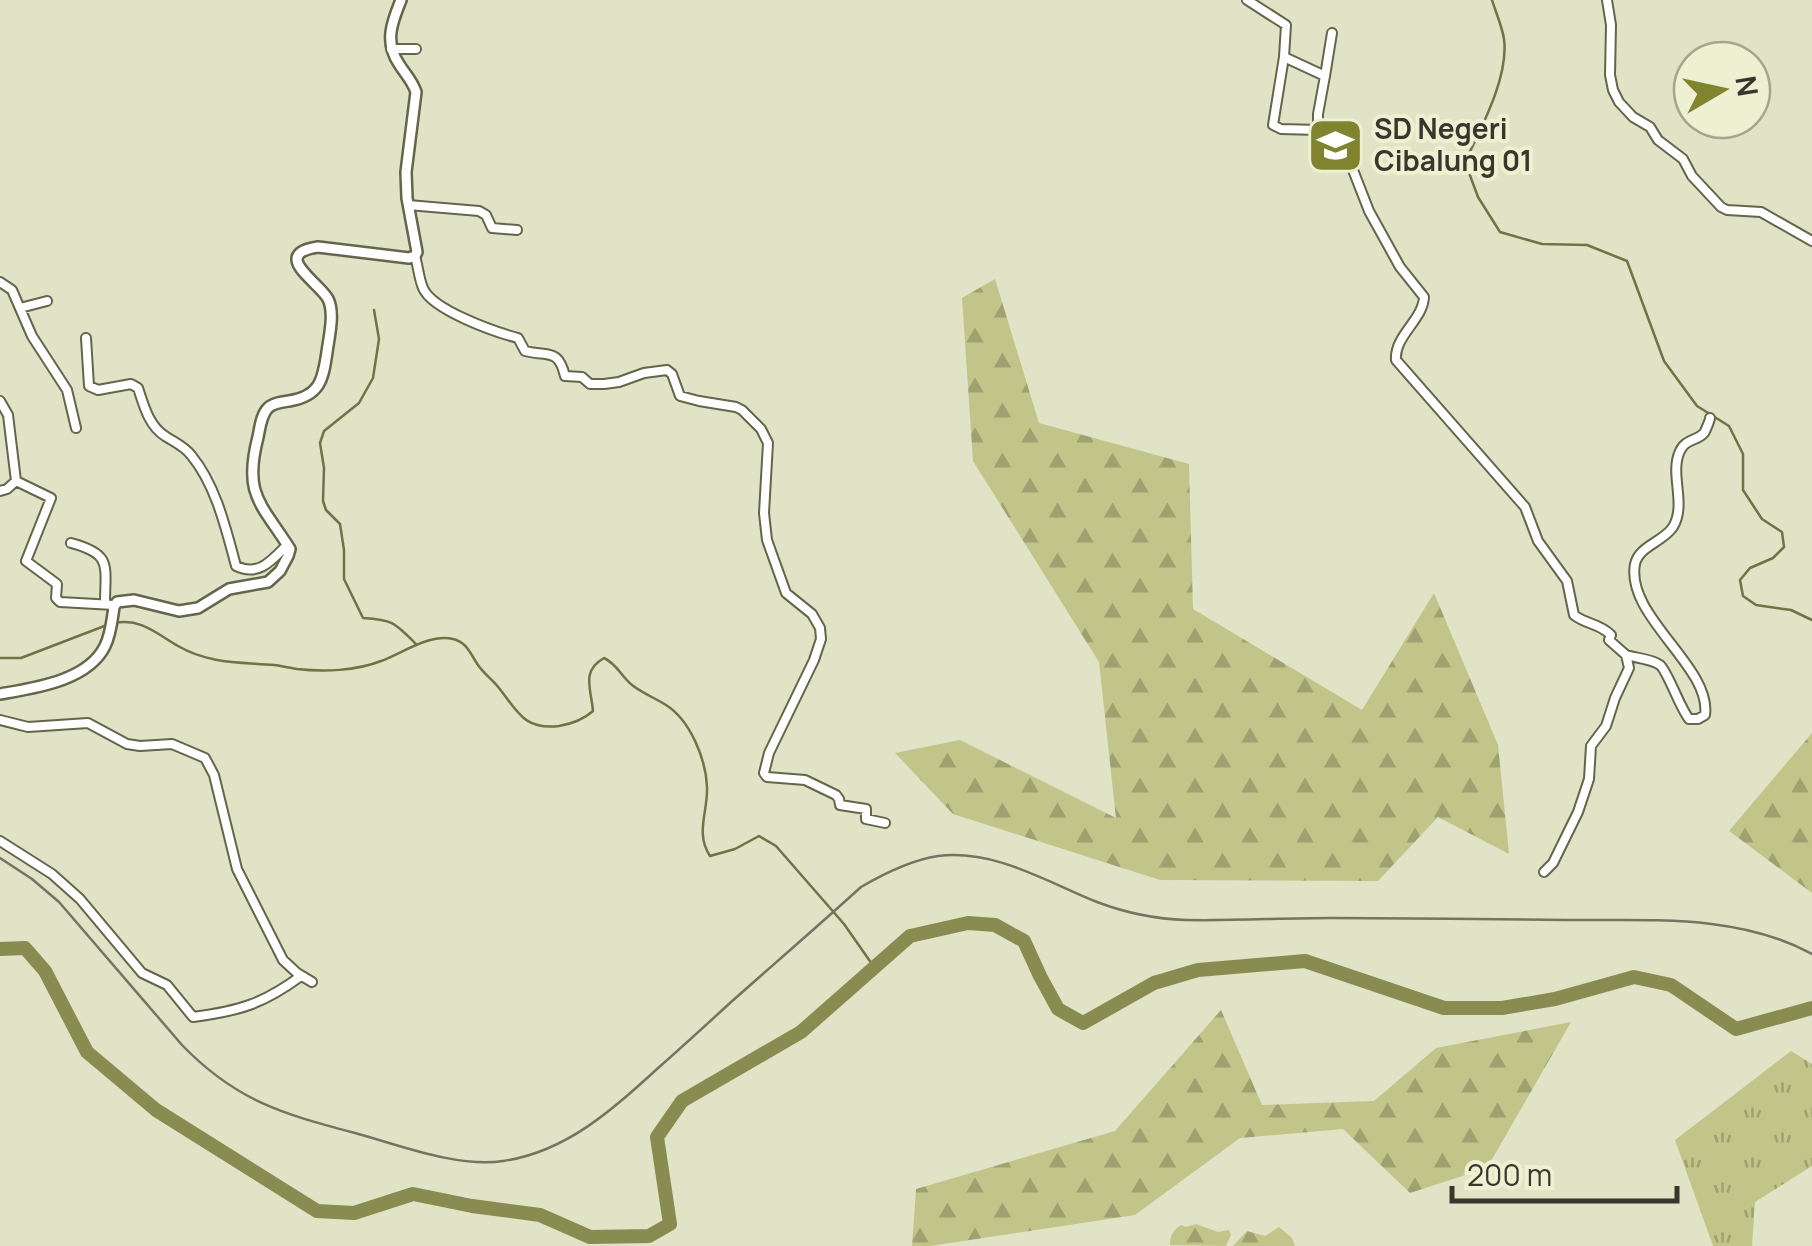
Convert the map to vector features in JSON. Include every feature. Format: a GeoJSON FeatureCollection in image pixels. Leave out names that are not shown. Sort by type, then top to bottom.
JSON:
{"type":"FeatureCollection","features":[{"type":"Feature","properties":{"kind":"street"},"geometry":{"type":"LineString","coordinates":[[401,0],[390,30],[392,49],[416,92],[406,165],[408,205],[422,288],[435,301],[474,323],[518,338],[524,351],[557,357],[567,376],[601,384],[667,370],[680,396],[736,407],[761,429],[768,443],[764,512],[767,540],[786,593],[812,614],[821,633],[814,660],[769,753],[764,773],[767,777],[809,782],[836,796],[840,805],[866,809],[866,819],[885,822]]}},
{"type":"Feature","properties":{"kind":"street"},"geometry":{"type":"LineString","coordinates":[[1247,0],[1287,27],[1273,125],[1281,130],[1345,132],[1349,136],[1353,170],[1368,211],[1396,260],[1424,296],[1424,305],[1397,348],[1396,360],[1525,507],[1538,541],[1567,581],[1574,615],[1602,627],[1610,635],[1608,640],[1630,661],[1606,726],[1590,749],[1589,778],[1578,812],[1544,872]]}},
{"type":"Feature","properties":{"kind":"street"},"geometry":{"type":"LineString","coordinates":[[1607,0],[1611,84],[1624,107],[1683,159],[1692,176],[1721,207],[1762,212],[1812,241]]}},
{"type":"Feature","properties":{"kind":"street"},"geometry":{"type":"LineString","coordinates":[[1318,130],[1332,33]]}},
{"type":"Feature","properties":{"kind":"street"},"geometry":{"type":"LineString","coordinates":[[392,49],[416,49]]}},
{"type":"Feature","properties":{"kind":"street"},"geometry":{"type":"LineString","coordinates":[[1284,57],[1325,76]]}},
{"type":"Feature","properties":{"kind":"street"},"geometry":{"type":"LineString","coordinates":[[408,205],[479,211],[486,214],[492,228],[517,230]]}},
{"type":"Feature","properties":{"kind":"street"},"geometry":{"type":"LineString","coordinates":[[16,481],[51,498],[26,561],[57,584],[56,598],[60,602],[110,605],[134,600],[179,611],[198,608],[230,589],[264,584],[283,568],[290,551],[258,502],[251,472],[262,420],[272,405],[307,396],[315,390],[322,378],[328,340],[330,304],[300,269],[299,255],[318,247],[415,256]]}},
{"type":"Feature","properties":{"kind":"street"},"geometry":{"type":"LineString","coordinates":[[0,282],[12,290],[39,348],[67,390],[76,428]]}},
{"type":"Feature","properties":{"kind":"street"},"geometry":{"type":"LineString","coordinates":[[20,308],[47,300]]}},
{"type":"Feature","properties":{"kind":"street"},"geometry":{"type":"LineString","coordinates":[[86,338],[90,386],[98,390],[130,384],[138,388],[147,415],[160,434],[187,450],[202,472],[236,566],[248,570],[264,567],[288,544]]}},
{"type":"Feature","properties":{"kind":"street"},"geometry":{"type":"LineString","coordinates":[[0,401],[8,414],[16,481]]}},
{"type":"Feature","properties":{"kind":"street"},"geometry":{"type":"LineString","coordinates":[[1626,655],[1662,667],[1689,719],[1705,715],[1706,705],[1685,660],[1643,602],[1635,565],[1639,555],[1673,526],[1678,508],[1678,454],[1685,443],[1704,432],[1710,418]]}},
{"type":"Feature","properties":{"kind":"street"},"geometry":{"type":"LineString","coordinates":[[0,491],[16,481]]}},
{"type":"Feature","properties":{"kind":"street"},"geometry":{"type":"LineString","coordinates":[[0,694],[47,685],[74,674],[101,653],[107,643],[110,605],[102,556],[89,547],[71,543]]}},
{"type":"Feature","properties":{"kind":"street"},"geometry":{"type":"LineString","coordinates":[[0,720],[28,727],[88,723],[126,744],[172,744],[205,758],[216,783],[237,868],[283,960],[312,982]]}},
{"type":"Feature","properties":{"kind":"street"},"geometry":{"type":"LineString","coordinates":[[0,842],[52,874],[80,899],[142,974],[167,985],[192,1017],[247,1008],[301,976]]}},
{"type":"Feature","properties":{"kind":"green space"},"geometry":{"type":"Polygon","coordinates":[[[995,279],[1039,423],[1189,464],[1193,609],[1362,710],[1434,593],[1498,745],[1509,854],[1438,817],[1378,881],[1160,880],[953,814],[895,753],[960,740],[1116,818],[1099,662],[973,461],[962,298],[995,279]]]}},
{"type":"Feature","properties":{"kind":"green space"},"geometry":{"type":"Polygon","coordinates":[[[1812,733],[1812,893],[1729,831],[1812,733]]]}},
{"type":"Feature","properties":{"kind":"green space"},"geometry":{"type":"Polygon","coordinates":[[[1221,1010],[1262,1105],[1374,1101],[1436,1048],[1571,1022],[1487,1168],[1410,1193],[1343,1129],[1240,1138],[1135,1215],[912,1246],[916,1189],[1115,1131],[1221,1010]]]}},
{"type":"Feature","properties":{"kind":"green space"},"geometry":{"type":"Polygon","coordinates":[[[1791,1051],[1812,1064],[1812,1166],[1755,1202],[1752,1246],[1713,1246],[1675,1140],[1791,1051]]]}},
{"type":"Feature","properties":{"kind":"green space"},"geometry":{"type":"Polygon","coordinates":[[[1196,1224],[1218,1232],[1229,1230],[1226,1246],[1170,1245],[1178,1227],[1196,1224]]]}},
{"type":"Feature","properties":{"kind":"green space"},"geometry":{"type":"Polygon","coordinates":[[[1279,1227],[1295,1246],[1233,1246],[1247,1231],[1265,1236],[1279,1227]]]}},
{"type":"Feature","properties":{"kind":"waterway"},"geometry":{"type":"LineString","coordinates":[[1492,0],[1503,34],[1504,54],[1492,102],[1465,162],[1478,197],[1500,232],[1542,244],[1587,245],[1627,261],[1664,361],[1697,406],[1729,426],[1743,454],[1743,490],[1762,519],[1782,532],[1784,547],[1773,558],[1750,568],[1740,580],[1743,596],[1756,605],[1791,610],[1812,620]]}},
{"type":"Feature","properties":{"kind":"waterway"},"geometry":{"type":"LineString","coordinates":[[374,310],[379,339],[373,378],[359,403],[324,431],[320,443],[323,501],[340,524],[344,579],[363,618],[392,624],[416,644]]}},
{"type":"Feature","properties":{"kind":"waterway"},"geometry":{"type":"LineString","coordinates":[[115,623],[141,625],[190,652],[213,659],[307,670],[361,667],[425,641],[453,639],[465,646],[523,718],[547,726],[573,722],[593,711],[590,674],[604,658],[632,685],[675,712],[689,730],[706,776],[703,839],[710,856],[759,836],[776,846],[844,924],[874,967]]}},
{"type":"Feature","properties":{"kind":"waterway"},"geometry":{"type":"LineString","coordinates":[[0,658],[21,658],[107,625]]}},
{"type":"Feature","properties":{"kind":"waterway"},"geometry":{"type":"LineString","coordinates":[[0,949],[25,948],[45,971],[87,1052],[156,1110],[317,1211],[354,1213],[413,1194],[540,1215],[590,1237],[649,1236],[670,1224],[657,1137],[682,1101],[801,1032],[910,936],[968,923],[995,925],[1024,941],[1058,1009],[1083,1023],[1154,983],[1198,970],[1305,961],[1444,1008],[1502,1008],[1555,999],[1634,977],[1671,985],[1736,1029],[1812,1008]]}},
{"type":"Feature","properties":{"kind":"railway"},"geometry":{"type":"LineString","coordinates":[[0,858],[59,902],[182,1045],[222,1080],[283,1112],[429,1154],[467,1161],[503,1161],[526,1156],[587,1127],[861,887],[898,868],[938,856],[980,857],[1000,862],[1108,906],[1163,918],[1661,920],[1723,925],[1783,941],[1812,954]]}},
{"type":"Feature","properties":{"kind":"place","name":"SD Negeri Cibalung 01"},"geometry":{"type":"Point","coordinates":[1335,145]}}]}
